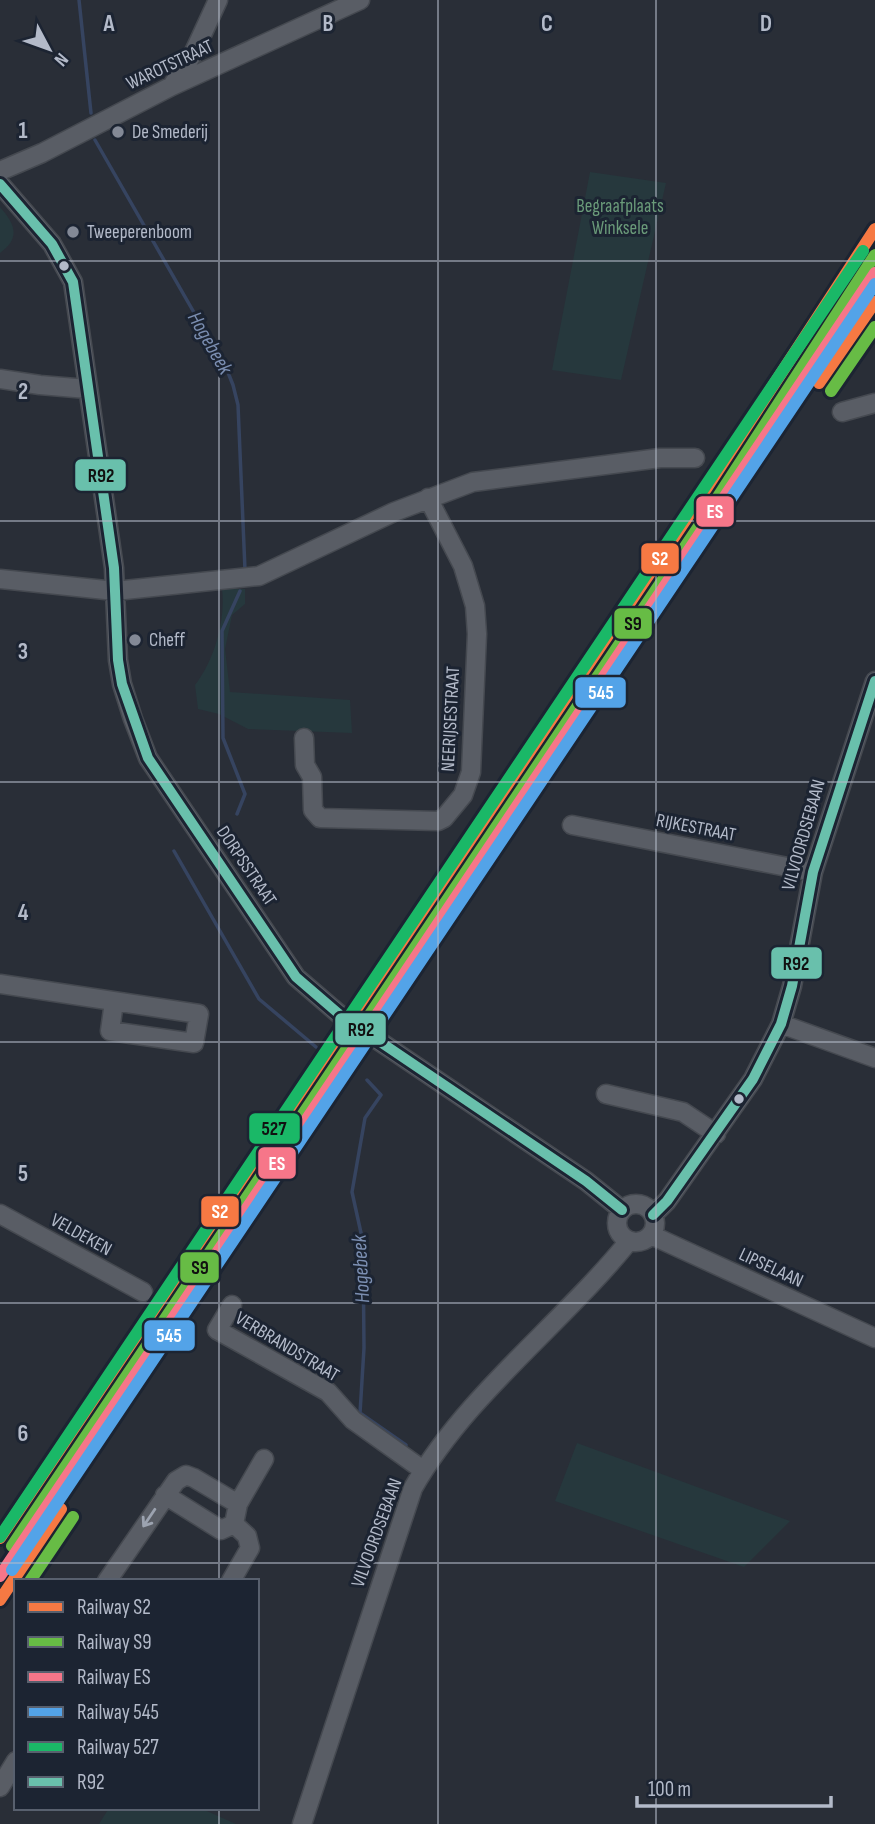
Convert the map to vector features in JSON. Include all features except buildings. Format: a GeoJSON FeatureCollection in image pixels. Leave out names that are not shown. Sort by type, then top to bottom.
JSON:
{"type":"FeatureCollection","features":[{"type":"Feature","properties":{"kind":"street"},"geometry":{"type":"LineString","coordinates":[[172,86],[194,52],[218,0]]}},
{"type":"Feature","properties":{"kind":"street","name":"WAROTSTRAAT"},"geometry":{"type":"LineString","coordinates":[[0,171],[42,153],[341,4],[360,0]]}},
{"type":"Feature","properties":{"kind":"street","name":"DORPSSTRAAT"},"geometry":{"type":"LineString","coordinates":[[0,184],[52,244],[73,282],[108,516],[118,660],[122,684],[148,758],[296,977],[319,999],[586,1181],[622,1210]]}},
{"type":"Feature","properties":{"kind":"street"},"geometry":{"type":"LineString","coordinates":[[0,379],[87,389]]}},
{"type":"Feature","properties":{"kind":"street"},"geometry":{"type":"LineString","coordinates":[[842,412],[875,403]]}},
{"type":"Feature","properties":{"kind":"street"},"geometry":{"type":"LineString","coordinates":[[0,579],[115,591],[259,576],[428,498],[473,482],[660,458],[695,458]]}},
{"type":"Feature","properties":{"kind":"street","name":"NEERIJSESTRAAT"},"geometry":{"type":"LineString","coordinates":[[304,738],[305,765],[313,776],[313,810],[320,818],[439,821],[463,795],[471,772],[477,634],[475,606],[463,566],[428,498]]}},
{"type":"Feature","properties":{"kind":"street","name":"VILVOORDSEBAAN"},"geometry":{"type":"LineString","coordinates":[[653,1215],[667,1201],[753,1079],[781,1024],[793,986],[813,872],[875,681]]}},
{"type":"Feature","properties":{"kind":"street","name":"RIJKESTRAAT"},"geometry":{"type":"LineString","coordinates":[[572,825],[813,872]]}},
{"type":"Feature","properties":{"kind":"street"},"geometry":{"type":"LineString","coordinates":[[0,984],[199,1014],[194,1043],[110,1031],[114,1002]]}},
{"type":"Feature","properties":{"kind":"street"},"geometry":{"type":"LineString","coordinates":[[781,1024],[875,1058]]}},
{"type":"Feature","properties":{"kind":"street"},"geometry":{"type":"LineString","coordinates":[[606,1094],[683,1112],[716,1133]]}},
{"type":"Feature","properties":{"kind":"street"},"geometry":{"type":"LineString","coordinates":[[635,1204],[648,1209],[653,1215],[654,1228],[645,1240],[629,1241],[618,1231],[618,1216],[622,1210],[635,1204]]}},
{"type":"Feature","properties":{"kind":"street","name":"VELDEKEN"},"geometry":{"type":"LineString","coordinates":[[0,1214],[142,1292]]}},
{"type":"Feature","properties":{"kind":"street","name":"LIPSELAAN"},"geometry":{"type":"LineString","coordinates":[[651,1235],[875,1338]]}},
{"type":"Feature","properties":{"kind":"street","name":"VILVOORDSEBAAN"},"geometry":{"type":"LineString","coordinates":[[302,1824],[405,1506],[423,1469],[456,1426],[629,1241]]}},
{"type":"Feature","properties":{"kind":"street","name":"VERBRANDSTRAAT"},"geometry":{"type":"LineString","coordinates":[[232,1306],[217,1330],[328,1392],[353,1420],[423,1469]]}},
{"type":"Feature","properties":{"kind":"street"},"geometry":{"type":"LineString","coordinates":[[234,1524],[238,1504],[264,1459]]}},
{"type":"Feature","properties":{"kind":"street"},"geometry":{"type":"LineString","coordinates":[[116,1578],[176,1481],[186,1475],[238,1504]]}},
{"type":"Feature","properties":{"kind":"street"},"geometry":{"type":"LineString","coordinates":[[165,1495],[222,1530],[234,1524]]}},
{"type":"Feature","properties":{"kind":"street"},"geometry":{"type":"LineString","coordinates":[[232,1579],[250,1548],[247,1536],[234,1524]]}},
{"type":"Feature","properties":{"kind":"street"},"geometry":{"type":"LineString","coordinates":[[0,1787],[14,1763]]}},
{"type":"Feature","properties":{"kind":"green space","name":"Begraafplaats Winksele"},"geometry":{"type":"Polygon","coordinates":[[[590,172],[666,183],[621,380],[552,370],[590,172]]]}},
{"type":"Feature","properties":{"kind":"green space"},"geometry":{"type":"Polygon","coordinates":[[[0,207],[14,231],[11,242],[0,253],[0,207]]]}},
{"type":"Feature","properties":{"kind":"green space"},"geometry":{"type":"Polygon","coordinates":[[[222,589],[245,589],[245,604],[232,615],[225,649],[230,692],[350,700],[352,733],[248,729],[219,714],[198,709],[195,685],[208,664],[217,640],[222,614],[222,589]]]}},
{"type":"Feature","properties":{"kind":"green space"},"geometry":{"type":"Polygon","coordinates":[[[577,1443],[790,1521],[744,1567],[555,1501],[577,1443]]]}},
{"type":"Feature","properties":{"kind":"green space"},"geometry":{"type":"Polygon","coordinates":[[[108,1810],[204,1810],[236,1824],[99,1824],[108,1810]]]}},
{"type":"Feature","properties":{"kind":"waterway","name":"Hogebeek"},"geometry":{"type":"LineString","coordinates":[[79,0],[91,113]]}},
{"type":"Feature","properties":{"kind":"waterway","name":"Hogebeek"},"geometry":{"type":"LineString","coordinates":[[95,140],[227,370],[233,385],[238,405],[245,570]]}},
{"type":"Feature","properties":{"kind":"waterway","name":"Hogebeek"},"geometry":{"type":"LineString","coordinates":[[237,814],[245,794],[223,738],[222,631],[240,591]]}},
{"type":"Feature","properties":{"kind":"waterway","name":"Hogebeek"},"geometry":{"type":"LineString","coordinates":[[174,851],[259,999],[316,1047]]}},
{"type":"Feature","properties":{"kind":"waterway","name":"Hogebeek"},"geometry":{"type":"LineString","coordinates":[[367,1080],[381,1095],[365,1118],[352,1192],[363,1242],[364,1348],[360,1413],[406,1445]]}},
{"type":"Feature","properties":{"kind":"rail line","name":"S2"},"geometry":{"type":"LineString","coordinates":[[0,1538],[687,518],[875,229]]}},
{"type":"Feature","properties":{"kind":"rail line","name":"527"},"geometry":{"type":"LineString","coordinates":[[0,1537],[863,251]]}},
{"type":"Feature","properties":{"kind":"rail line","name":"S9"},"geometry":{"type":"LineString","coordinates":[[12,1546],[699,526],[875,255]]}},
{"type":"Feature","properties":{"kind":"rail line","name":"ES"},"geometry":{"type":"LineString","coordinates":[[0,1576],[875,273]]}},
{"type":"Feature","properties":{"kind":"rail line","name":"545"},"geometry":{"type":"LineString","coordinates":[[12,1570],[875,284]]}},
{"type":"Feature","properties":{"kind":"rail line","name":"S2"},"geometry":{"type":"LineString","coordinates":[[819,383],[875,302]]}},
{"type":"Feature","properties":{"kind":"rail line","name":"S9"},"geometry":{"type":"LineString","coordinates":[[831,391],[875,327]]}},
{"type":"Feature","properties":{"kind":"rail line","name":"S2"},"geometry":{"type":"LineString","coordinates":[[14,1579],[61,1509]]}},
{"type":"Feature","properties":{"kind":"rail line","name":"S9"},"geometry":{"type":"LineString","coordinates":[[31,1579],[73,1517]]}},
{"type":"Feature","properties":{"kind":"rail line","name":"S2"},"geometry":{"type":"LineString","coordinates":[[0,1600],[14,1579]]}},
{"type":"Feature","properties":{"kind":"transit line","name":"R92"},"geometry":{"type":"LineString","coordinates":[[0,184],[52,244],[73,282],[114,568],[118,660],[122,684],[148,758],[296,977],[339,1014],[586,1181],[622,1210]]}},
{"type":"Feature","properties":{"kind":"transit line","name":"R92"},"geometry":{"type":"LineString","coordinates":[[653,1215],[667,1201],[753,1079],[781,1024],[792,986],[813,872],[875,681]]}},
{"type":"Feature","properties":{"kind":"place","name":"De Smederij"},"geometry":{"type":"Point","coordinates":[118,132]}},
{"type":"Feature","properties":{"kind":"place","name":"Tweeperenboom"},"geometry":{"type":"Point","coordinates":[73,232]}},
{"type":"Feature","properties":{"kind":"place","name":"Cheff"},"geometry":{"type":"Point","coordinates":[135,640]}}]}
